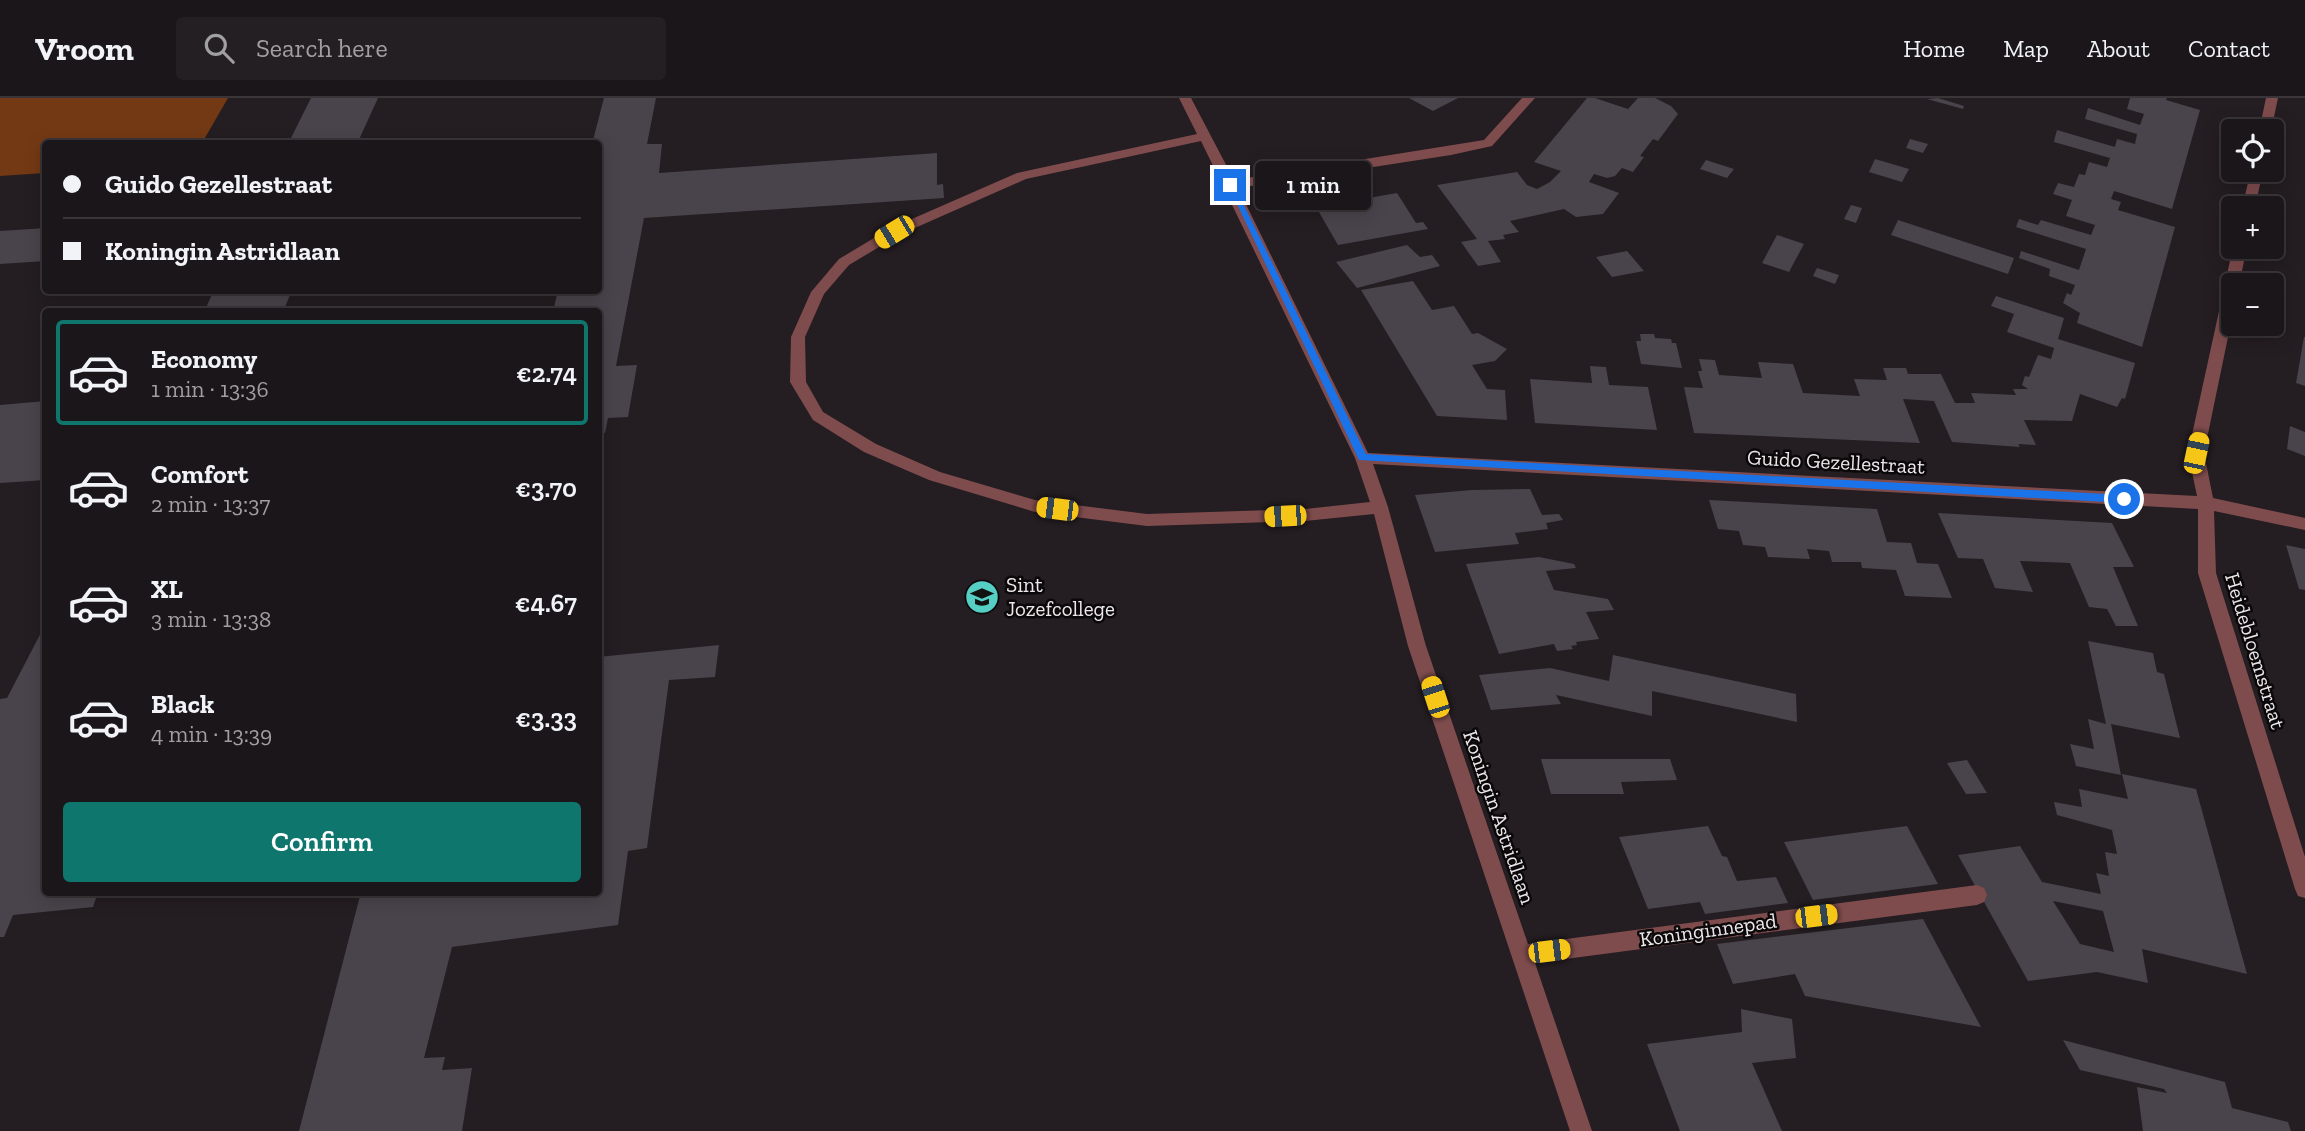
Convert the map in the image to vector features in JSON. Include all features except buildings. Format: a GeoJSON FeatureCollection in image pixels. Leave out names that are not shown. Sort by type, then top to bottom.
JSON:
{"type":"FeatureCollection","features":[{"type":"Feature","properties":{"kind":"street","name":"Koningin Astridlaan"},"geometry":{"type":"LineString","coordinates":[[1185,98],[1363,458],[1380,507],[1418,646],[1581,1131]]}},
{"type":"Feature","properties":{"kind":"street"},"geometry":{"type":"LineString","coordinates":[[1230,185],[1488,143],[1529,98]]}},
{"type":"Feature","properties":{"kind":"street"},"geometry":{"type":"LineString","coordinates":[[2268,119],[2272,98]]}},
{"type":"Feature","properties":{"kind":"street"},"geometry":{"type":"LineString","coordinates":[[1205,136],[1022,176],[894,232],[844,262],[818,292],[798,337],[798,382],[818,416],[870,448],[935,477],[1035,506],[1147,520],[1293,516],[1380,507]]}},
{"type":"Feature","properties":{"kind":"street","name":"Heidebloemstraat"},"geometry":{"type":"LineString","coordinates":[[2237,259],[2196,453],[2206,503],[2207,573],[2305,889]]}},
{"type":"Feature","properties":{"kind":"street","name":"Guido Gezellestraat"},"geometry":{"type":"LineString","coordinates":[[1363,458],[2206,503],[2305,524]]}},
{"type":"Feature","properties":{"kind":"street","name":"Koninginnepad"},"geometry":{"type":"LineString","coordinates":[[1522,955],[1977,895]]}},
{"type":"Feature","properties":{"kind":"shaded area"},"geometry":{"type":"Polygon","coordinates":[[[0,98],[228,98],[204,140],[42,140],[42,173],[0,176],[0,98]]]}},
{"type":"Feature","properties":{"kind":"place","name":"Sint Jozefcollege"},"geometry":{"type":"Point","coordinates":[982,597]}},
{"type":"Feature","properties":{"kind":"route"},"geometry":{"type":"LineString","coordinates":[[1230,185],[1363,458],[2124,499]]}}]}
